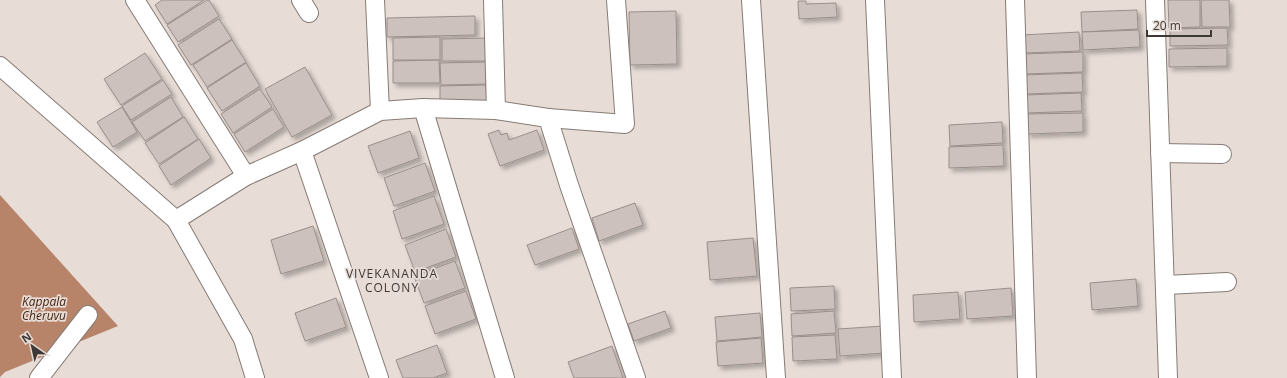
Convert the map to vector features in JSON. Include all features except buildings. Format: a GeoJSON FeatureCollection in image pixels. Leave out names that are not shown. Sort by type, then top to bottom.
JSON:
{"type":"FeatureCollection","features":[{"type":"Feature","properties":{"kind":"street"},"geometry":{"type":"LineString","coordinates":[[134,0],[246,176]]}},
{"type":"Feature","properties":{"kind":"street"},"geometry":{"type":"LineString","coordinates":[[375,0],[380,111]]}},
{"type":"Feature","properties":{"kind":"street"},"geometry":{"type":"LineString","coordinates":[[493,0],[496,110]]}},
{"type":"Feature","properties":{"kind":"street"},"geometry":{"type":"LineString","coordinates":[[176,220],[246,176],[302,151],[380,111],[423,108],[496,110],[548,118],[625,124],[616,0]]}},
{"type":"Feature","properties":{"kind":"street"},"geometry":{"type":"LineString","coordinates":[[751,0],[776,378]]}},
{"type":"Feature","properties":{"kind":"street"},"geometry":{"type":"LineString","coordinates":[[875,0],[892,378]]}},
{"type":"Feature","properties":{"kind":"street"},"geometry":{"type":"LineString","coordinates":[[1015,0],[1027,378]]}},
{"type":"Feature","properties":{"kind":"street"},"geometry":{"type":"LineString","coordinates":[[1154,0],[1168,378]]}},
{"type":"Feature","properties":{"kind":"street"},"geometry":{"type":"LineString","coordinates":[[0,66],[176,220],[243,339],[255,378]]}},
{"type":"Feature","properties":{"kind":"street"},"geometry":{"type":"LineString","coordinates":[[423,108],[505,378]]}},
{"type":"Feature","properties":{"kind":"street"},"geometry":{"type":"LineString","coordinates":[[548,118],[569,185],[636,378]]}},
{"type":"Feature","properties":{"kind":"street"},"geometry":{"type":"LineString","coordinates":[[302,151],[379,378]]}},
{"type":"Feature","properties":{"kind":"street"},"geometry":{"type":"LineString","coordinates":[[1160,153],[1222,154]]}},
{"type":"Feature","properties":{"kind":"street"},"geometry":{"type":"LineString","coordinates":[[1164,285],[1227,282]]}},
{"type":"Feature","properties":{"kind":"street"},"geometry":{"type":"LineString","coordinates":[[38,378],[88,315]]}},
{"type":"Feature","properties":{"kind":"water","name":"Kappala Cheruvu"},"geometry":{"type":"Polygon","coordinates":[[[0,195],[118,326],[5,372],[0,377],[0,195]]]}},
{"type":"Feature","properties":{"kind":"district","name":"VIVEKANANDA COLONY"},"geometry":{"type":"Point","coordinates":[392,281]}}]}
